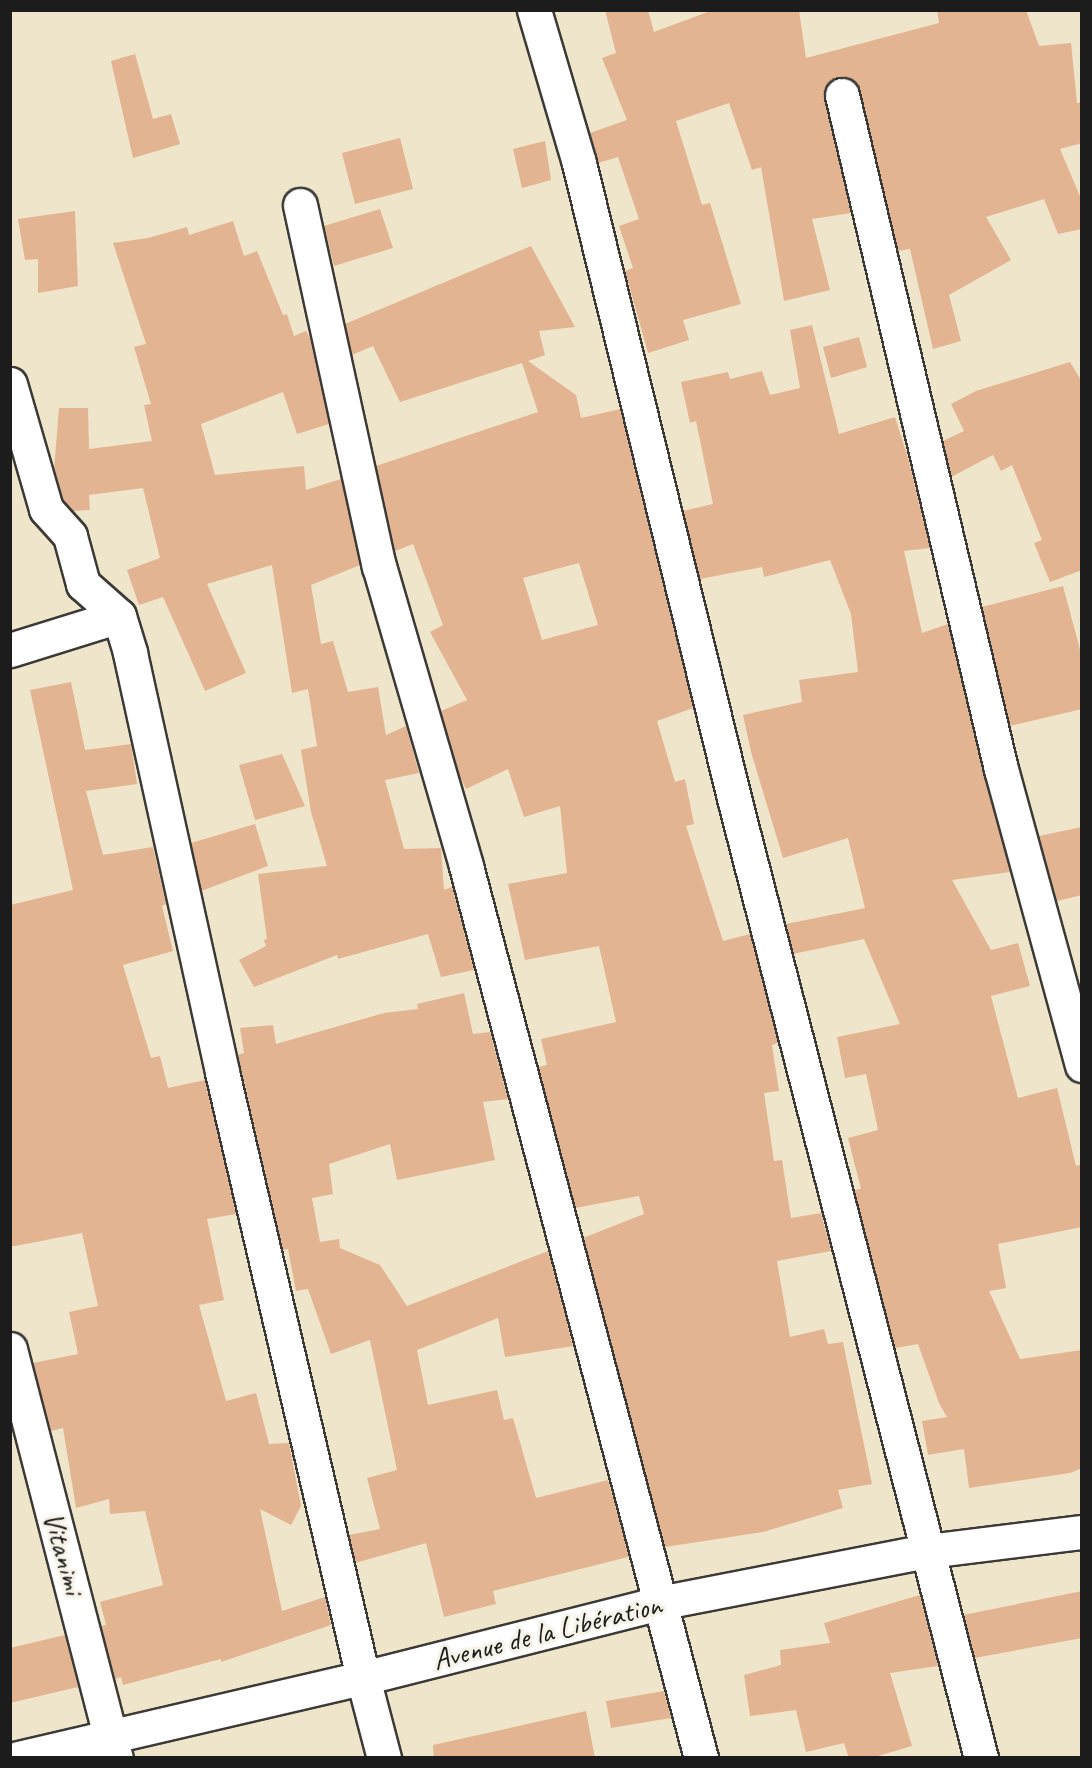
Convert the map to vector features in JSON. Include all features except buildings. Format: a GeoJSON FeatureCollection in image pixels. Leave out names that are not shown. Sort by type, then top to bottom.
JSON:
{"type":"FeatureCollection","features":[{"type":"Feature","properties":{"kind":"main road"},"geometry":{"type":"LineString","coordinates":[[534,10],[579,163],[734,798],[981,1758]]}},
{"type":"Feature","properties":{"kind":"main road"},"geometry":{"type":"LineString","coordinates":[[842,95],[1001,769],[1082,1065]]}},
{"type":"Feature","properties":{"kind":"main road"},"geometry":{"type":"LineString","coordinates":[[300,205],[379,566],[466,866],[701,1758]]}},
{"type":"Feature","properties":{"kind":"main road"},"geometry":{"type":"LineString","coordinates":[[10,384],[46,509],[70,536],[83,584],[119,616],[130,653],[220,1060],[363,1678],[384,1758]]}},
{"type":"Feature","properties":{"kind":"main road"},"geometry":{"type":"LineString","coordinates":[[10,650],[119,616]]}},
{"type":"Feature","properties":{"kind":"main road","name":"Vitanimi"},"geometry":{"type":"LineString","coordinates":[[10,1349],[114,1746]]}},
{"type":"Feature","properties":{"kind":"main road","name":"Avenue de la Libération"},"geometry":{"type":"LineString","coordinates":[[18,1758],[114,1746],[363,1678],[659,1603],[927,1551],[1082,1532]]}}]}
